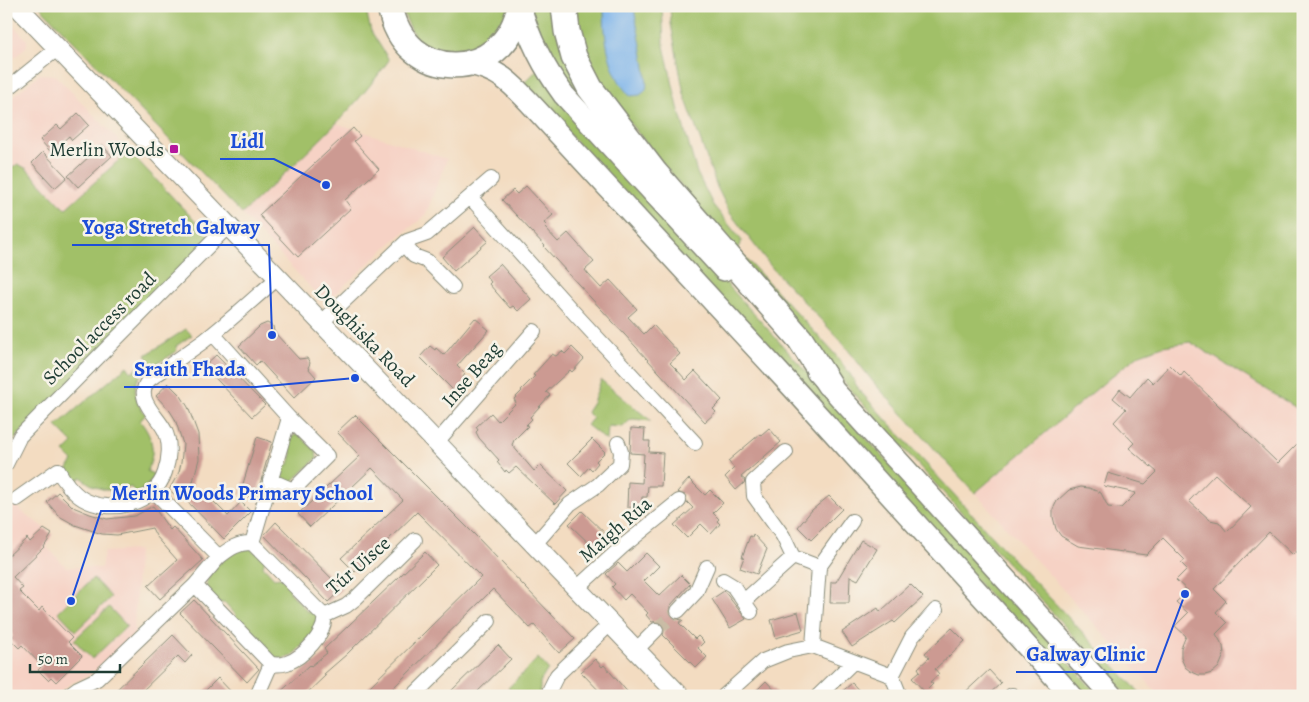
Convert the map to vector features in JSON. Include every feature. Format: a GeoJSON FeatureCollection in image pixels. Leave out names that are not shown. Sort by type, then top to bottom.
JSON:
{"type":"FeatureCollection","features":[{"type":"Feature","properties":{"kind":"highway"},"geometry":{"type":"LineString","coordinates":[[390,6],[397,31],[411,49],[425,59],[442,64],[460,65],[469,64],[491,54],[507,38],[517,18],[520,6]]}},
{"type":"Feature","properties":{"kind":"highway"},"geometry":{"type":"LineString","coordinates":[[564,6],[567,31],[574,57],[590,88],[655,173],[800,340],[829,384]]}},
{"type":"Feature","properties":{"kind":"main road"},"geometry":{"type":"LineString","coordinates":[[520,6],[536,51],[564,95],[1112,696]]}},
{"type":"Feature","properties":{"kind":"main road"},"geometry":{"type":"LineString","coordinates":[[469,64],[486,67],[513,85],[800,395],[1072,696]]}},
{"type":"Feature","properties":{"kind":"street","name":"Doughiska Road"},"geometry":{"type":"LineString","coordinates":[[17,6],[680,696]]}},
{"type":"Feature","properties":{"kind":"street"},"geometry":{"type":"LineString","coordinates":[[6,90],[58,48]]}},
{"type":"Feature","properties":{"kind":"street"},"geometry":{"type":"LineString","coordinates":[[322,322],[404,245],[415,238],[427,234],[492,179]]}},
{"type":"Feature","properties":{"kind":"street"},"geometry":{"type":"LineString","coordinates":[[470,197],[577,316],[695,442]]}},
{"type":"Feature","properties":{"kind":"street","name":"School access road"},"geometry":{"type":"LineString","coordinates":[[6,464],[20,436],[229,225]]}},
{"type":"Feature","properties":{"kind":"street"},"geometry":{"type":"LineString","coordinates":[[404,245],[414,256],[427,261],[453,287]]}},
{"type":"Feature","properties":{"kind":"street"},"geometry":{"type":"LineString","coordinates":[[17,499],[58,470],[82,499],[106,506],[133,504],[154,491],[162,482],[168,460],[169,444],[166,432],[145,401],[145,387],[148,380],[213,334],[279,277]]}},
{"type":"Feature","properties":{"kind":"street","name":"Inse Beag"},"geometry":{"type":"LineString","coordinates":[[437,442],[534,331]]}},
{"type":"Feature","properties":{"kind":"street"},"geometry":{"type":"LineString","coordinates":[[213,334],[289,418],[327,456],[289,494],[270,480]]}},
{"type":"Feature","properties":{"kind":"street"},"geometry":{"type":"LineString","coordinates":[[67,696],[78,688],[97,679],[195,585],[219,557],[235,546],[252,543],[289,418]]}},
{"type":"Feature","properties":{"kind":"street"},"geometry":{"type":"LineString","coordinates":[[535,544],[570,504],[598,485],[620,464],[621,452],[618,443]]}},
{"type":"Feature","properties":{"kind":"street"},"geometry":{"type":"LineString","coordinates":[[786,452],[753,482],[754,496],[783,536],[793,557],[819,567]]}},
{"type":"Feature","properties":{"kind":"street"},"geometry":{"type":"LineString","coordinates":[[154,491],[219,557]]}},
{"type":"Feature","properties":{"kind":"street","name":"Maigh Rúa"},"geometry":{"type":"LineString","coordinates":[[577,588],[622,547],[679,501]]}},
{"type":"Feature","properties":{"kind":"street"},"geometry":{"type":"LineString","coordinates":[[813,646],[819,567],[852,521]]}},
{"type":"Feature","properties":{"kind":"street","name":"Túr Uisce"},"geometry":{"type":"LineString","coordinates":[[324,616],[346,606],[355,599],[416,540]]}},
{"type":"Feature","properties":{"kind":"street","name":"Túr Uisce"},"geometry":{"type":"LineString","coordinates":[[252,543],[324,616],[325,621],[318,637],[299,656],[285,664],[271,664]]}},
{"type":"Feature","properties":{"kind":"street"},"geometry":{"type":"LineString","coordinates":[[723,580],[733,586],[747,607],[793,557]]}},
{"type":"Feature","properties":{"kind":"street"},"geometry":{"type":"LineString","coordinates":[[678,611],[696,592],[707,567]]}},
{"type":"Feature","properties":{"kind":"street"},"geometry":{"type":"LineString","coordinates":[[195,585],[271,664],[257,696]]}},
{"type":"Feature","properties":{"kind":"street"},"geometry":{"type":"LineString","coordinates":[[892,676],[912,637],[936,610]]}},
{"type":"Feature","properties":{"kind":"street"},"geometry":{"type":"LineString","coordinates":[[413,696],[490,621]]}},
{"type":"Feature","properties":{"kind":"street"},"geometry":{"type":"LineString","coordinates":[[549,696],[552,681],[557,675],[611,623]]}},
{"type":"Feature","properties":{"kind":"street"},"geometry":{"type":"LineString","coordinates":[[636,650],[656,630]]}},
{"type":"Feature","properties":{"kind":"street"},"geometry":{"type":"LineString","coordinates":[[724,696],[763,660],[788,651],[813,646],[892,676],[900,696]]}},
{"type":"Feature","properties":{"kind":"street"},"geometry":{"type":"LineString","coordinates":[[818,696],[853,662]]}},
{"type":"Feature","properties":{"kind":"shaded area"},"geometry":{"type":"Polygon","coordinates":[[[6,18],[27,40],[27,46],[6,66],[6,18]]]}},
{"type":"Feature","properties":{"kind":"shaded area"},"geometry":{"type":"Polygon","coordinates":[[[40,74],[55,75],[129,151],[65,209],[27,169],[9,169],[6,166],[6,102],[40,74]]]}},
{"type":"Feature","properties":{"kind":"shaded area"},"geometry":{"type":"Polygon","coordinates":[[[336,123],[447,159],[425,216],[393,241],[325,303],[242,214],[336,123]]]}},
{"type":"Feature","properties":{"kind":"shaded area"},"geometry":{"type":"Polygon","coordinates":[[[1190,342],[1303,412],[1303,696],[1160,696],[975,493],[1140,354],[1163,346],[1190,342]]]}},
{"type":"Feature","properties":{"kind":"shaded area"},"geometry":{"type":"Polygon","coordinates":[[[6,495],[25,514],[53,534],[47,547],[66,567],[101,568],[104,552],[138,550],[134,634],[90,675],[71,683],[54,696],[6,696],[6,495]]]}},
{"type":"Feature","properties":{"kind":"green space"},"geometry":{"type":"Polygon","coordinates":[[[39,6],[365,6],[371,31],[389,60],[356,102],[338,121],[242,214],[39,6]]]}},
{"type":"Feature","properties":{"kind":"green space"},"geometry":{"type":"Polygon","coordinates":[[[400,6],[512,6],[510,14],[485,48],[444,55],[416,40],[400,6]]]}},
{"type":"Feature","properties":{"kind":"green space"},"geometry":{"type":"Polygon","coordinates":[[[530,6],[559,6],[605,124],[575,91],[570,92],[551,64],[530,6]]]}},
{"type":"Feature","properties":{"kind":"green space"},"geometry":{"type":"Polygon","coordinates":[[[571,6],[662,6],[664,46],[678,107],[697,173],[713,205],[742,241],[737,249],[833,352],[850,374],[859,390],[1010,556],[1143,696],[1128,696],[853,393],[589,74],[571,6]]]}},
{"type":"Feature","properties":{"kind":"green space"},"geometry":{"type":"Polygon","coordinates":[[[670,6],[1303,6],[1303,412],[1190,342],[1163,346],[1140,354],[1113,375],[975,493],[874,383],[841,341],[773,269],[730,213],[717,187],[684,94],[671,24],[670,6]]]}},
{"type":"Feature","properties":{"kind":"green space"},"geometry":{"type":"Polygon","coordinates":[[[537,70],[652,201],[1099,696],[1081,696],[523,84],[537,70]]]}},
{"type":"Feature","properties":{"kind":"green space"},"geometry":{"type":"Polygon","coordinates":[[[129,151],[210,237],[6,448],[6,166],[10,169],[18,164],[27,169],[65,209],[129,151]]]}},
{"type":"Feature","properties":{"kind":"green space"},"geometry":{"type":"Polygon","coordinates":[[[186,329],[192,335],[176,346],[177,351],[141,375],[136,385],[136,396],[146,414],[140,421],[148,433],[152,445],[152,457],[147,471],[155,475],[150,483],[136,494],[131,487],[117,490],[98,488],[81,477],[76,482],[69,476],[67,470],[73,461],[64,452],[73,443],[56,426],[127,366],[131,372],[150,361],[146,355],[186,329]]]}},
{"type":"Feature","properties":{"kind":"green space"},"geometry":{"type":"Polygon","coordinates":[[[601,380],[651,421],[633,419],[623,427],[608,426],[607,441],[587,425],[593,418],[587,412],[593,403],[601,380]]]}},
{"type":"Feature","properties":{"kind":"green space"},"geometry":{"type":"Polygon","coordinates":[[[295,435],[299,435],[316,451],[317,458],[291,483],[281,480],[279,476],[280,464],[289,465],[292,453],[284,450],[287,440],[295,435]]]}},
{"type":"Feature","properties":{"kind":"green space"},"geometry":{"type":"Polygon","coordinates":[[[247,546],[265,559],[263,566],[274,578],[281,577],[290,587],[290,592],[308,612],[314,610],[318,615],[317,630],[292,656],[279,660],[272,657],[261,648],[262,641],[250,629],[245,631],[235,620],[236,615],[225,603],[218,603],[208,591],[207,583],[213,569],[226,558],[247,546]]]}},
{"type":"Feature","properties":{"kind":"green space"},"geometry":{"type":"Polygon","coordinates":[[[93,578],[111,597],[76,631],[58,612],[93,578]]]}},
{"type":"Feature","properties":{"kind":"green space"},"geometry":{"type":"Polygon","coordinates":[[[109,607],[127,626],[92,659],[74,640],[109,607]]]}},
{"type":"Feature","properties":{"kind":"green space"},"geometry":{"type":"Polygon","coordinates":[[[538,658],[548,669],[540,682],[540,696],[515,696],[508,688],[538,658]]]}},
{"type":"Feature","properties":{"kind":"water"},"geometry":{"type":"Polygon","coordinates":[[[604,6],[634,6],[647,83],[646,90],[640,95],[630,96],[623,87],[612,65],[606,42],[604,6]]]}},
{"type":"Feature","properties":{"kind":"building"},"geometry":{"type":"Polygon","coordinates":[[[78,113],[89,125],[72,140],[69,136],[51,152],[40,140],[57,125],[61,129],[78,113]]]}},
{"type":"Feature","properties":{"kind":"building"},"geometry":{"type":"Polygon","coordinates":[[[353,128],[360,136],[354,141],[379,169],[345,200],[351,208],[298,257],[259,215],[353,128]]]}},
{"type":"Feature","properties":{"kind":"building"},"geometry":{"type":"Polygon","coordinates":[[[102,145],[112,156],[78,187],[68,176],[102,145]]]}},
{"type":"Feature","properties":{"kind":"building"},"geometry":{"type":"Polygon","coordinates":[[[43,152],[67,177],[55,188],[32,163],[43,152]]]}},
{"type":"Feature","properties":{"kind":"building"},"geometry":{"type":"Polygon","coordinates":[[[526,186],[553,215],[544,223],[547,226],[545,228],[558,242],[568,233],[594,262],[585,270],[588,274],[601,288],[610,280],[637,309],[628,317],[644,334],[653,325],[680,354],[670,363],[686,380],[695,371],[722,400],[713,409],[716,412],[705,422],[502,200],[513,190],[517,194],[526,186]]]}},
{"type":"Feature","properties":{"kind":"building"},"geometry":{"type":"Polygon","coordinates":[[[475,227],[488,241],[454,271],[442,257],[475,227]]]}},
{"type":"Feature","properties":{"kind":"building"},"geometry":{"type":"Polygon","coordinates":[[[500,264],[531,299],[518,311],[513,306],[510,308],[489,284],[491,282],[486,276],[500,264]]]}},
{"type":"Feature","properties":{"kind":"building"},"geometry":{"type":"Polygon","coordinates":[[[475,318],[489,330],[457,366],[465,374],[463,377],[467,381],[456,393],[420,357],[430,346],[435,350],[436,348],[444,355],[475,318]]]}},
{"type":"Feature","properties":{"kind":"building"},"geometry":{"type":"Polygon","coordinates":[[[267,323],[273,326],[274,332],[299,359],[307,358],[310,363],[308,368],[316,377],[294,398],[260,361],[256,365],[239,346],[260,326],[267,323]]]}},
{"type":"Feature","properties":{"kind":"building"},"geometry":{"type":"Polygon","coordinates":[[[572,347],[584,359],[572,372],[570,370],[546,392],[550,395],[530,417],[532,419],[526,425],[528,426],[514,440],[512,445],[534,471],[540,465],[567,491],[555,504],[516,467],[509,473],[506,470],[505,472],[497,462],[499,460],[479,438],[476,427],[491,413],[498,421],[516,403],[514,399],[552,354],[556,356],[562,351],[565,354],[572,347]]]}},
{"type":"Feature","properties":{"kind":"building"},"geometry":{"type":"Polygon","coordinates":[[[216,355],[265,405],[252,417],[204,366],[216,355]]]}},
{"type":"Feature","properties":{"kind":"building"},"geometry":{"type":"Polygon","coordinates":[[[1170,365],[1181,376],[1184,372],[1278,463],[1303,438],[1303,545],[1293,555],[1269,532],[1214,589],[1226,601],[1216,612],[1227,623],[1216,634],[1223,646],[1224,655],[1219,667],[1212,673],[1205,675],[1199,675],[1185,667],[1181,658],[1181,648],[1186,636],[1175,626],[1188,613],[1176,602],[1188,591],[1176,580],[1187,569],[1181,563],[1185,560],[1163,538],[1146,555],[1078,546],[1061,536],[1056,529],[1053,517],[1053,509],[1057,501],[1069,490],[1081,487],[1101,493],[1108,507],[1121,508],[1136,493],[1104,486],[1108,473],[1145,484],[1157,472],[1129,448],[1134,443],[1114,422],[1126,409],[1113,398],[1120,389],[1130,397],[1147,377],[1153,383],[1170,365]],[[1215,474],[1189,501],[1210,520],[1219,522],[1227,532],[1251,507],[1215,474]]]}},
{"type":"Feature","properties":{"kind":"building"},"geometry":{"type":"Polygon","coordinates":[[[168,383],[181,396],[188,407],[198,434],[199,459],[191,489],[203,496],[206,494],[228,516],[241,502],[251,512],[224,539],[183,497],[181,499],[169,490],[179,472],[183,444],[175,419],[156,396],[168,383]]]}},
{"type":"Feature","properties":{"kind":"building"},"geometry":{"type":"Polygon","coordinates":[[[355,415],[475,535],[575,639],[559,653],[534,625],[530,628],[493,589],[385,696],[374,696],[367,689],[481,577],[417,512],[355,572],[341,558],[403,500],[372,468],[310,527],[298,514],[360,456],[337,432],[355,415]]]}},
{"type":"Feature","properties":{"kind":"building"},"geometry":{"type":"Polygon","coordinates":[[[631,428],[645,429],[644,441],[650,441],[649,452],[663,453],[661,486],[648,486],[647,497],[642,497],[641,508],[627,507],[628,482],[642,483],[644,454],[630,453],[631,428]]]}},
{"type":"Feature","properties":{"kind":"building"},"geometry":{"type":"Polygon","coordinates":[[[769,428],[781,442],[741,477],[745,480],[744,483],[736,490],[725,477],[734,468],[728,461],[769,428]]]}},
{"type":"Feature","properties":{"kind":"building"},"geometry":{"type":"Polygon","coordinates":[[[257,437],[272,442],[256,498],[240,494],[257,437]]]}},
{"type":"Feature","properties":{"kind":"building"},"geometry":{"type":"Polygon","coordinates":[[[592,439],[605,452],[596,461],[598,463],[592,470],[589,467],[581,476],[568,463],[592,439]]]}},
{"type":"Feature","properties":{"kind":"building"},"geometry":{"type":"Polygon","coordinates":[[[689,479],[705,495],[710,490],[723,503],[713,513],[719,519],[717,521],[720,524],[711,534],[701,524],[687,538],[674,525],[693,508],[687,502],[685,495],[677,492],[689,479]]]}},
{"type":"Feature","properties":{"kind":"building"},"geometry":{"type":"Polygon","coordinates":[[[58,492],[73,507],[107,519],[135,516],[153,506],[170,530],[173,527],[203,560],[160,599],[148,586],[177,560],[156,536],[152,528],[117,535],[102,534],[75,525],[59,516],[47,502],[58,492]]]}},
{"type":"Feature","properties":{"kind":"building"},"geometry":{"type":"Polygon","coordinates":[[[829,496],[842,509],[811,540],[798,527],[812,510],[829,496]]]}},
{"type":"Feature","properties":{"kind":"building"},"geometry":{"type":"Polygon","coordinates":[[[582,511],[610,538],[597,551],[569,524],[582,511]]]}},
{"type":"Feature","properties":{"kind":"building"},"geometry":{"type":"Polygon","coordinates":[[[276,522],[342,589],[328,602],[264,535],[276,522]]]}},
{"type":"Feature","properties":{"kind":"building"},"geometry":{"type":"Polygon","coordinates":[[[44,529],[52,534],[44,547],[13,577],[23,588],[19,591],[39,611],[42,607],[72,638],[68,642],[82,656],[56,682],[51,677],[48,680],[38,670],[42,666],[22,645],[19,648],[10,639],[13,636],[6,628],[6,558],[27,538],[30,542],[44,529]]]}},
{"type":"Feature","properties":{"kind":"building"},"geometry":{"type":"Polygon","coordinates":[[[753,534],[767,549],[757,574],[740,568],[750,536],[752,537],[753,534]]]}},
{"type":"Feature","properties":{"kind":"building"},"geometry":{"type":"Polygon","coordinates":[[[861,540],[877,549],[858,580],[850,576],[849,603],[830,603],[831,582],[836,582],[861,540]]]}},
{"type":"Feature","properties":{"kind":"building"},"geometry":{"type":"Polygon","coordinates":[[[425,552],[437,565],[347,654],[324,674],[326,675],[304,696],[276,696],[310,665],[327,653],[324,649],[425,552]]]}},
{"type":"Feature","properties":{"kind":"building"},"geometry":{"type":"Polygon","coordinates":[[[646,553],[659,566],[644,581],[659,596],[681,575],[690,584],[670,606],[670,613],[676,619],[683,620],[679,623],[695,639],[698,636],[704,642],[698,648],[707,657],[696,668],[663,635],[665,628],[662,624],[658,621],[652,622],[646,615],[648,613],[630,594],[624,600],[612,587],[615,584],[606,574],[618,563],[627,572],[646,553]]]}},
{"type":"Feature","properties":{"kind":"building"},"geometry":{"type":"Polygon","coordinates":[[[910,584],[923,597],[895,623],[893,621],[852,647],[842,632],[878,608],[880,612],[910,584]]]}},
{"type":"Feature","properties":{"kind":"building"},"geometry":{"type":"Polygon","coordinates":[[[724,591],[746,619],[730,628],[712,599],[724,591]]]}},
{"type":"Feature","properties":{"kind":"building"},"geometry":{"type":"Polygon","coordinates":[[[194,600],[259,669],[247,682],[180,613],[194,600]]]}},
{"type":"Feature","properties":{"kind":"building"},"geometry":{"type":"Polygon","coordinates":[[[798,612],[803,630],[776,638],[771,620],[798,612]]]}},
{"type":"Feature","properties":{"kind":"building"},"geometry":{"type":"Polygon","coordinates":[[[952,628],[965,641],[935,669],[939,674],[930,682],[933,684],[925,692],[912,678],[920,671],[918,668],[929,658],[925,653],[952,628]]]}},
{"type":"Feature","properties":{"kind":"building"},"geometry":{"type":"Polygon","coordinates":[[[173,635],[192,655],[185,663],[178,656],[137,696],[110,696],[173,635]]]}},
{"type":"Feature","properties":{"kind":"building"},"geometry":{"type":"Polygon","coordinates":[[[498,645],[511,659],[473,696],[446,696],[498,645]]]}},
{"type":"Feature","properties":{"kind":"building"},"geometry":{"type":"Polygon","coordinates":[[[595,659],[602,667],[604,665],[631,696],[604,696],[581,672],[595,659]]]}},
{"type":"Feature","properties":{"kind":"building"},"geometry":{"type":"Polygon","coordinates":[[[989,670],[1001,683],[987,696],[961,696],[989,670]]]}},
{"type":"Feature","properties":{"kind":"building"},"geometry":{"type":"Polygon","coordinates":[[[218,678],[235,696],[200,696],[218,678]]]}},
{"type":"Feature","properties":{"kind":"building"},"geometry":{"type":"Polygon","coordinates":[[[766,681],[780,696],[751,696],[766,681]]]}},
{"type":"Feature","properties":{"kind":"building"},"geometry":{"type":"Polygon","coordinates":[[[852,683],[864,696],[837,696],[852,683]]]}},
{"type":"Feature","properties":{"kind":"tunnel"},"geometry":{"type":"LineString","coordinates":[[656,630],[678,611]]}},
{"type":"Feature","properties":{"kind":"place","name":"Merlin Woods"},"geometry":{"type":"Point","coordinates":[174,149]}},
{"type":"Feature","properties":{"kind":"place","name":"Lidl"},"geometry":{"type":"Point","coordinates":[326,185]}},
{"type":"Feature","properties":{"kind":"place","name":"Yoga Stretch Galway"},"geometry":{"type":"Point","coordinates":[272,335]}},
{"type":"Feature","properties":{"kind":"place","name":"Sraith Fhada"},"geometry":{"type":"Point","coordinates":[355,378]}},
{"type":"Feature","properties":{"kind":"place","name":"Galway Clinic"},"geometry":{"type":"Point","coordinates":[1185,594]}},
{"type":"Feature","properties":{"kind":"place","name":"Merlin Woods Primary School"},"geometry":{"type":"Point","coordinates":[71,601]}}]}
